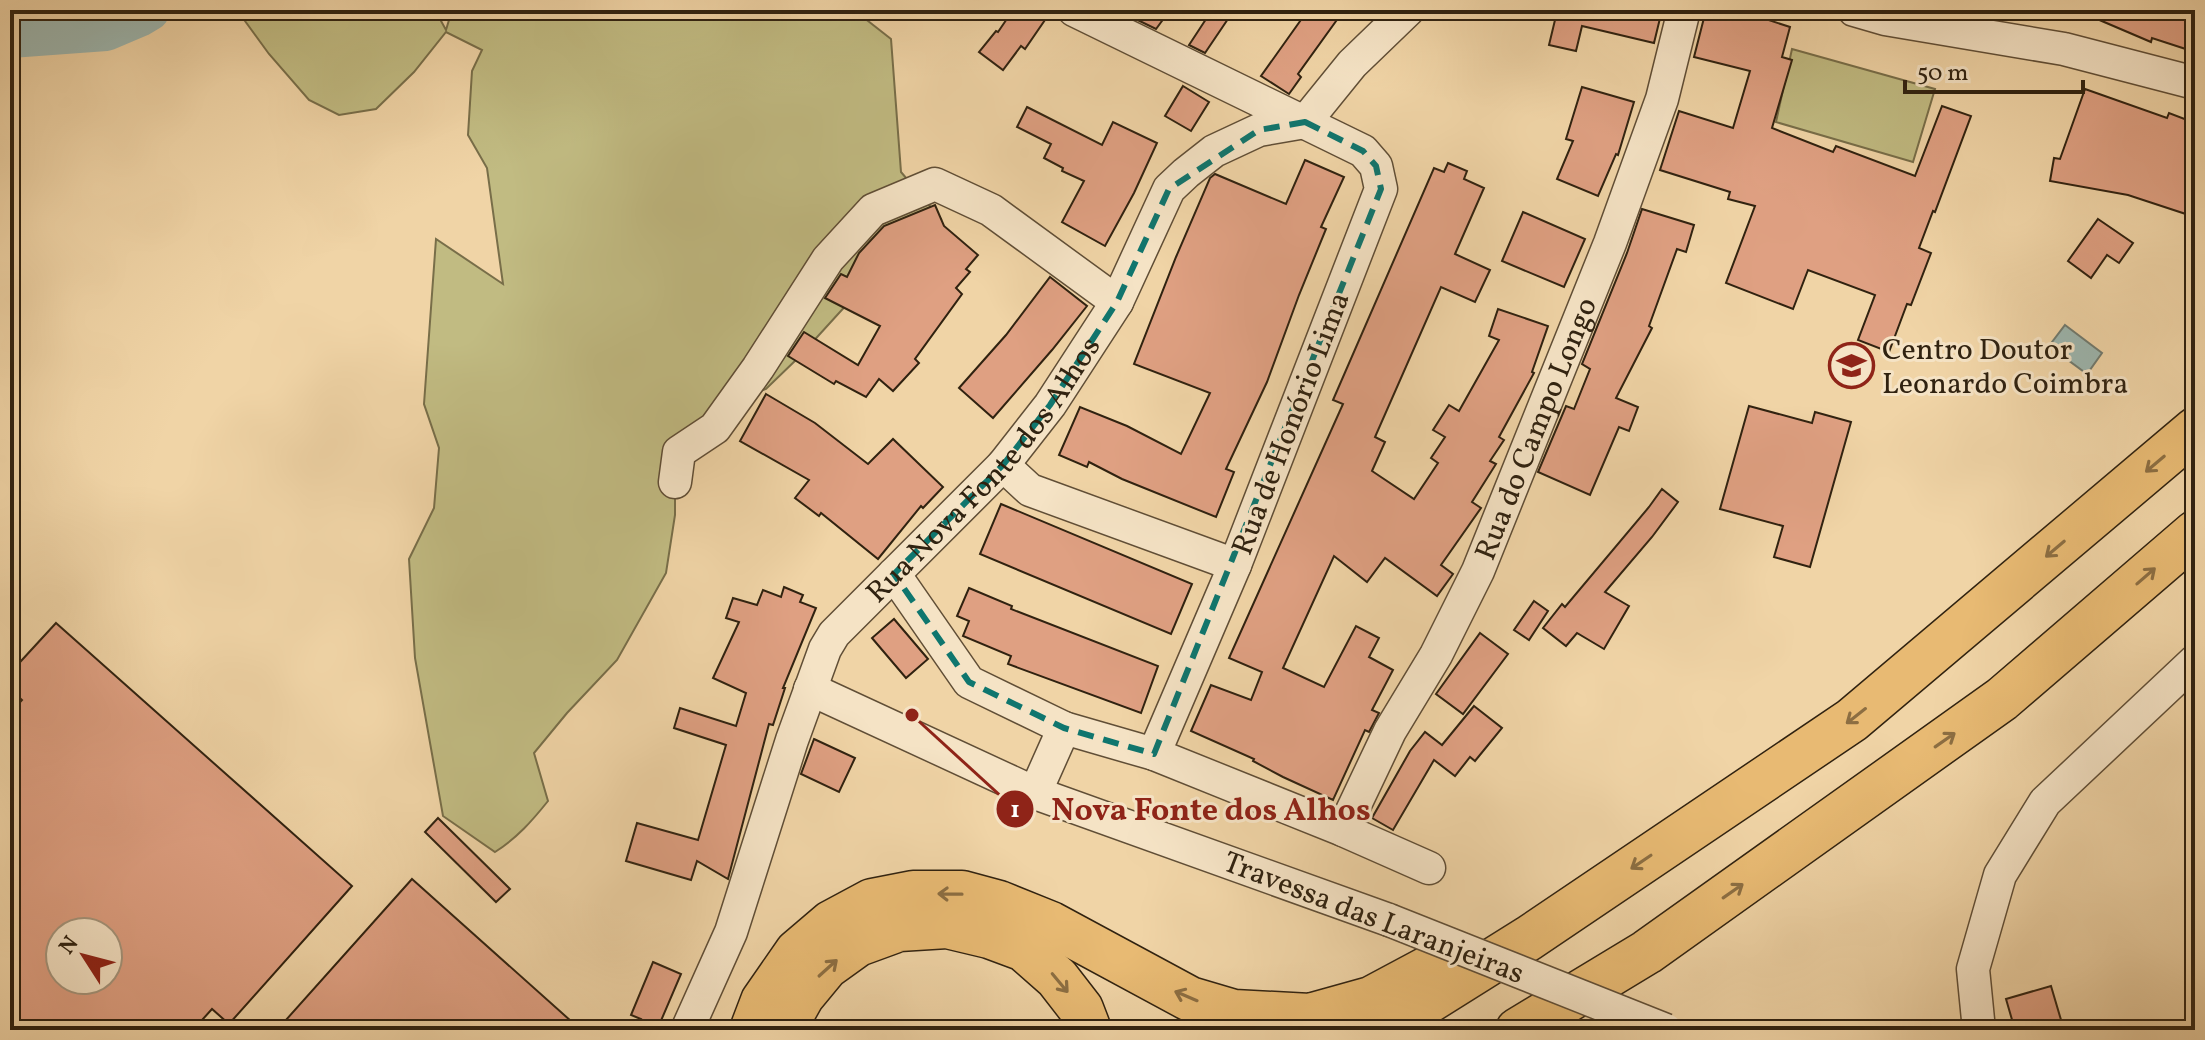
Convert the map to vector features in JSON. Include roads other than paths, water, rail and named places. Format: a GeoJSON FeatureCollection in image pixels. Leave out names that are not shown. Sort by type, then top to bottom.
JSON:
{"type":"FeatureCollection","features":[{"type":"Feature","properties":{"kind":"highway"},"geometry":{"type":"LineString","coordinates":[[1382,1030],[1529,938],[1852,720],[2195,430]]}},
{"type":"Feature","properties":{"kind":"highway"},"geometry":{"type":"LineString","coordinates":[[1518,1030],[1647,952],[2002,699],[2195,533]]}},
{"type":"Feature","properties":{"kind":"highway"},"geometry":{"type":"LineString","coordinates":[[752,1030],[763,1001],[797,952],[808,942],[831,923],[872,901],[913,893],[962,893],[999,903],[1051,924],[1190,999],[1234,1012],[1310,1016],[1371,999],[1429,968],[1529,938]]}},
{"type":"Feature","properties":{"kind":"highway"},"geometry":{"type":"LineString","coordinates":[[783,1030],[802,996],[826,967],[858,944],[899,929],[947,926],[989,936],[1024,949],[1057,978],[1081,1009],[1089,1030]]}},
{"type":"Feature","properties":{"kind":"highway"},"geometry":{"type":"LineString","coordinates":[[1561,1030],[1584,1015],[1647,952]]}},
{"type":"Feature","properties":{"kind":"street","name":"Rua de Honório Lima"},"geometry":{"type":"LineString","coordinates":[[1074,10],[1363,151],[1376,166],[1381,189],[1235,565],[1154,754]]}},
{"type":"Feature","properties":{"kind":"street"},"geometry":{"type":"LineString","coordinates":[[1305,122],[1352,64],[1408,10]]}},
{"type":"Feature","properties":{"kind":"street","name":"Rua do Campo Longo"},"geometry":{"type":"LineString","coordinates":[[1343,830],[1390,731],[1436,655],[1478,571],[1610,243],[1662,99],[1684,10]]}},
{"type":"Feature","properties":{"kind":"street"},"geometry":{"type":"LineString","coordinates":[[1854,10],[1885,19],[2064,49],[2195,83]]}},
{"type":"Feature","properties":{"kind":"street","name":"Rua Nova Fonte dos Alhos"},"geometry":{"type":"LineString","coordinates":[[687,1030],[731,932],[810,689],[834,634],[1003,465],[1050,405],[1117,302],[1169,189],[1214,151],[1259,130],[1305,122]]}},
{"type":"Feature","properties":{"kind":"street"},"geometry":{"type":"LineString","coordinates":[[675,482],[679,452],[715,428],[828,259],[873,210],[935,184],[991,210],[1117,302]]}},
{"type":"Feature","properties":{"kind":"street"},"geometry":{"type":"LineString","coordinates":[[1003,465],[1030,490],[1235,565]]}},
{"type":"Feature","properties":{"kind":"street"},"geometry":{"type":"LineString","coordinates":[[894,574],[969,682],[1064,728],[1154,754],[1429,868]]}},
{"type":"Feature","properties":{"kind":"street"},"geometry":{"type":"LineString","coordinates":[[1979,1030],[1973,969],[2000,875],[2045,802],[2195,661]]}},
{"type":"Feature","properties":{"kind":"street","name":"Travessa das Laranjeiras"},"geometry":{"type":"LineString","coordinates":[[810,689],[1035,793],[1389,920],[1666,1030]]}},
{"type":"Feature","properties":{"kind":"street"},"geometry":{"type":"LineString","coordinates":[[1035,793],[1064,728]]}},
{"type":"Feature","properties":{"kind":"water"},"geometry":{"type":"Polygon","coordinates":[[[2065,325],[2102,353],[2087,374],[2049,346],[2065,325]]]}},
{"type":"Feature","properties":{"kind":"waterway"},"geometry":{"type":"LineString","coordinates":[[10,37],[106,30],[149,10]]}},
{"type":"Feature","properties":{"kind":"place","name":"Centro Doutor Leonardo Coimbra"},"geometry":{"type":"Point","coordinates":[1851,366]}},
{"type":"Feature","properties":{"kind":"place","name":"Nova Fonte dos Alhos"},"geometry":{"type":"Point","coordinates":[912,715]}}]}
